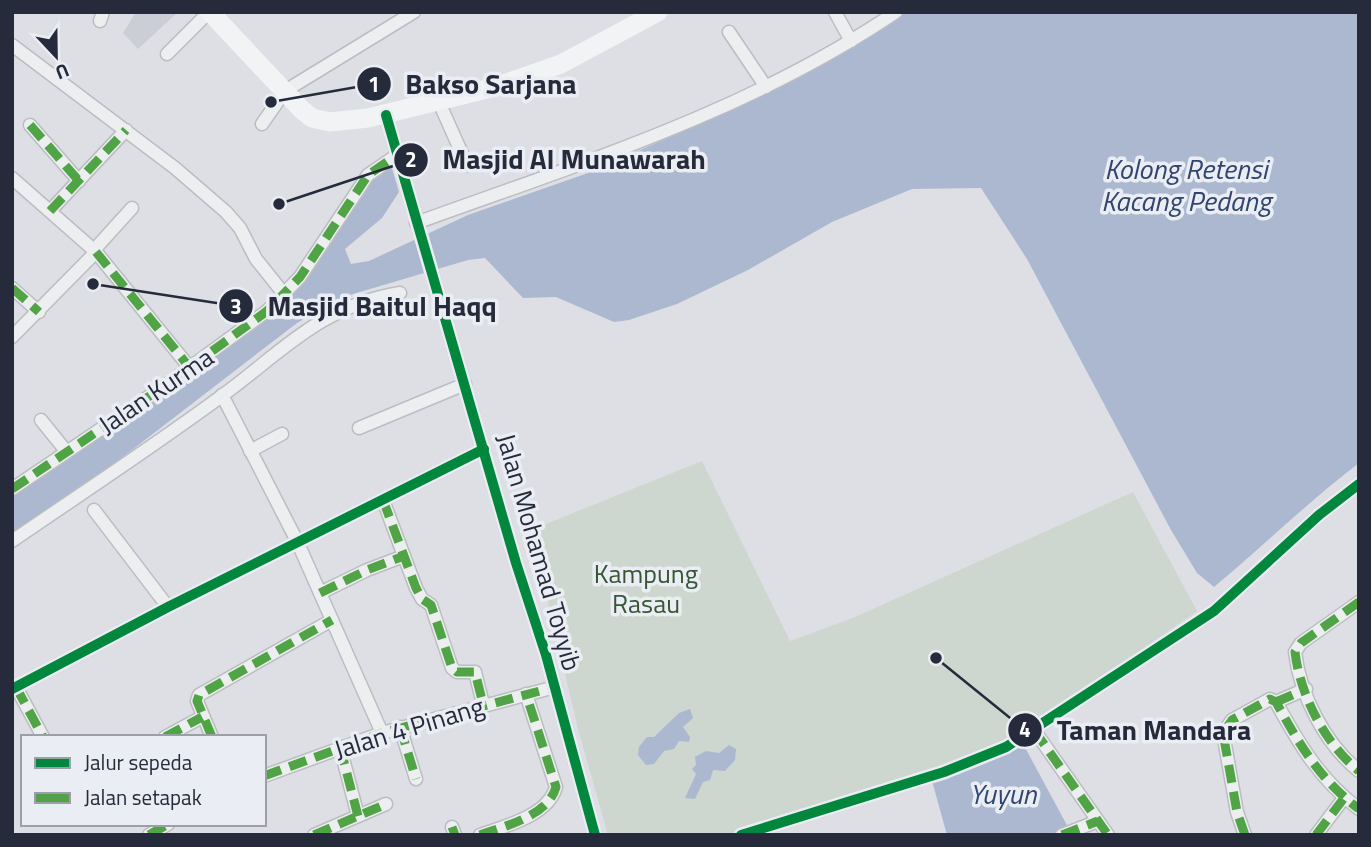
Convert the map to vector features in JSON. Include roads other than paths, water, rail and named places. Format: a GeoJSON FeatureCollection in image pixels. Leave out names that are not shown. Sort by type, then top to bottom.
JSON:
{"type":"FeatureCollection","features":[{"type":"Feature","properties":{"kind":"street"},"geometry":{"type":"LineString","coordinates":[[262,124],[285,91],[414,12]]}},
{"type":"Feature","properties":{"kind":"street"},"geometry":{"type":"LineString","coordinates":[[167,54],[216,14],[302,110],[320,120],[386,115],[536,75],[601,46],[658,12]]}},
{"type":"Feature","properties":{"kind":"street"},"geometry":{"type":"LineString","coordinates":[[835,12],[850,41]]}},
{"type":"Feature","properties":{"kind":"street"},"geometry":{"type":"LineString","coordinates":[[386,115],[418,229],[713,113],[850,41],[896,12]]}},
{"type":"Feature","properties":{"kind":"street"},"geometry":{"type":"LineString","coordinates":[[729,32],[766,87]]}},
{"type":"Feature","properties":{"kind":"street"},"geometry":{"type":"LineString","coordinates":[[14,50],[126,131],[235,221],[256,259],[284,294]]}},
{"type":"Feature","properties":{"kind":"street"},"geometry":{"type":"LineString","coordinates":[[438,100],[467,164]]}},
{"type":"Feature","properties":{"kind":"street"},"geometry":{"type":"LineString","coordinates":[[30,125],[79,181]]}},
{"type":"Feature","properties":{"kind":"street"},"geometry":{"type":"LineString","coordinates":[[50,211],[126,131]]}},
{"type":"Feature","properties":{"kind":"street","name":"Jalan Kurma"},"geometry":{"type":"LineString","coordinates":[[12,489],[250,326],[284,294],[318,252],[368,175],[397,155]]}},
{"type":"Feature","properties":{"kind":"street"},"geometry":{"type":"LineString","coordinates":[[12,178],[95,251],[190,368]]}},
{"type":"Feature","properties":{"kind":"street"},"geometry":{"type":"LineString","coordinates":[[12,337],[39,312],[132,208]]}},
{"type":"Feature","properties":{"kind":"street","name":"Jalan Mohamad Toyyib"},"geometry":{"type":"LineString","coordinates":[[418,229],[555,687],[595,835]]}},
{"type":"Feature","properties":{"kind":"street"},"geometry":{"type":"LineString","coordinates":[[12,288],[39,312]]}},
{"type":"Feature","properties":{"kind":"street"},"geometry":{"type":"LineString","coordinates":[[12,541],[222,395],[322,319],[363,300],[400,293]]}},
{"type":"Feature","properties":{"kind":"street"},"geometry":{"type":"LineString","coordinates":[[359,428],[465,384]]}},
{"type":"Feature","properties":{"kind":"street"},"geometry":{"type":"LineString","coordinates":[[222,395],[297,541],[382,733]]}},
{"type":"Feature","properties":{"kind":"street"},"geometry":{"type":"LineString","coordinates":[[41,420],[66,451]]}},
{"type":"Feature","properties":{"kind":"street"},"geometry":{"type":"LineString","coordinates":[[250,451],[282,434]]}},
{"type":"Feature","properties":{"kind":"street"},"geometry":{"type":"LineString","coordinates":[[42,735],[14,688],[167,607],[484,449]]}},
{"type":"Feature","properties":{"kind":"street"},"geometry":{"type":"LineString","coordinates":[[741,835],[782,828],[944,772],[1006,747],[1214,611],[1319,515],[1359,485]]}},
{"type":"Feature","properties":{"kind":"street"},"geometry":{"type":"LineString","coordinates":[[383,499],[421,598],[431,605],[452,667],[457,672],[475,672],[483,704]]}},
{"type":"Feature","properties":{"kind":"street"},"geometry":{"type":"LineString","coordinates":[[94,510],[167,607]]}},
{"type":"Feature","properties":{"kind":"street"},"geometry":{"type":"LineString","coordinates":[[320,593],[367,570],[404,556]]}},
{"type":"Feature","properties":{"kind":"street"},"geometry":{"type":"LineString","coordinates":[[1359,602],[1301,643],[1296,652],[1306,689],[1334,746],[1359,771]]}},
{"type":"Feature","properties":{"kind":"street"},"geometry":{"type":"LineString","coordinates":[[211,735],[197,701],[201,694],[332,620]]}},
{"type":"Feature","properties":{"kind":"street","name":"Jalan 4 Pinang"},"geometry":{"type":"LineString","coordinates":[[266,775],[400,727],[555,687]]}},
{"type":"Feature","properties":{"kind":"street"},"geometry":{"type":"LineString","coordinates":[[1276,702],[1306,689]]}},
{"type":"Feature","properties":{"kind":"street"},"geometry":{"type":"LineString","coordinates":[[480,835],[519,821],[549,801],[554,794],[556,787],[526,694]]}},
{"type":"Feature","properties":{"kind":"street"},"geometry":{"type":"LineString","coordinates":[[1245,835],[1237,812],[1234,779],[1223,733],[1232,720],[1270,699],[1276,702],[1311,763],[1344,798],[1359,809]]}},
{"type":"Feature","properties":{"kind":"street"},"geometry":{"type":"LineString","coordinates":[[169,735],[202,718]]}},
{"type":"Feature","properties":{"kind":"street"},"geometry":{"type":"LineString","coordinates":[[400,727],[416,779]]}},
{"type":"Feature","properties":{"kind":"street"},"geometry":{"type":"LineString","coordinates":[[1034,730],[1108,835]]}},
{"type":"Feature","properties":{"kind":"street"},"geometry":{"type":"LineString","coordinates":[[341,747],[358,816]]}},
{"type":"Feature","properties":{"kind":"street"},"geometry":{"type":"LineString","coordinates":[[1316,835],[1344,798]]}},
{"type":"Feature","properties":{"kind":"street"},"geometry":{"type":"LineString","coordinates":[[314,835],[386,804]]}},
{"type":"Feature","properties":{"kind":"street"},"geometry":{"type":"LineString","coordinates":[[1062,835],[1098,821]]}},
{"type":"Feature","properties":{"kind":"street"},"geometry":{"type":"LineString","coordinates":[[149,835],[165,826]]}},
{"type":"Feature","properties":{"kind":"water","name":"Kolong Retensi Kacang Pedang"},"geometry":{"type":"Polygon","coordinates":[[[907,12],[1359,12],[1359,463],[1214,587],[1197,573],[1171,530],[1027,259],[981,188],[912,189],[832,222],[748,270],[677,304],[629,320],[614,322],[556,297],[523,298],[485,258],[468,260],[343,297],[297,323],[93,480],[12,535],[12,495],[267,315],[375,175],[391,165],[399,192],[382,218],[345,249],[351,264],[369,261],[468,215],[588,173],[727,112],[907,12]]]}},
{"type":"Feature","properties":{"kind":"water"},"geometry":{"type":"Polygon","coordinates":[[[690,709],[693,718],[683,727],[690,737],[689,742],[679,741],[674,749],[664,751],[654,764],[646,765],[638,755],[639,747],[647,737],[654,737],[679,713],[690,709]]]}},
{"type":"Feature","properties":{"kind":"water","name":"Yuyun"},"geometry":{"type":"Polygon","coordinates":[[[1021,740],[1069,829],[1053,835],[947,835],[932,781],[1021,740]]]}},
{"type":"Feature","properties":{"kind":"water"},"geometry":{"type":"Polygon","coordinates":[[[729,745],[736,749],[735,760],[725,771],[713,770],[710,780],[703,782],[695,799],[685,798],[696,774],[692,769],[696,765],[695,757],[706,751],[719,753],[729,745]]]}},
{"type":"Feature","properties":{"kind":"place","name":"Bakso Sarjana"},"geometry":{"type":"Point","coordinates":[271,102]}},
{"type":"Feature","properties":{"kind":"place","name":"Masjid Al Munawarah"},"geometry":{"type":"Point","coordinates":[279,204]}},
{"type":"Feature","properties":{"kind":"place","name":"Masjid Baitul Haqq"},"geometry":{"type":"Point","coordinates":[93,284]}},
{"type":"Feature","properties":{"kind":"place","name":"Taman Mandara"},"geometry":{"type":"Point","coordinates":[936,658]}},
{"type":"Feature","properties":{"kind":"park label","name":"Kampung Rasau"},"geometry":{"type":"Point","coordinates":[646,589]}}]}
